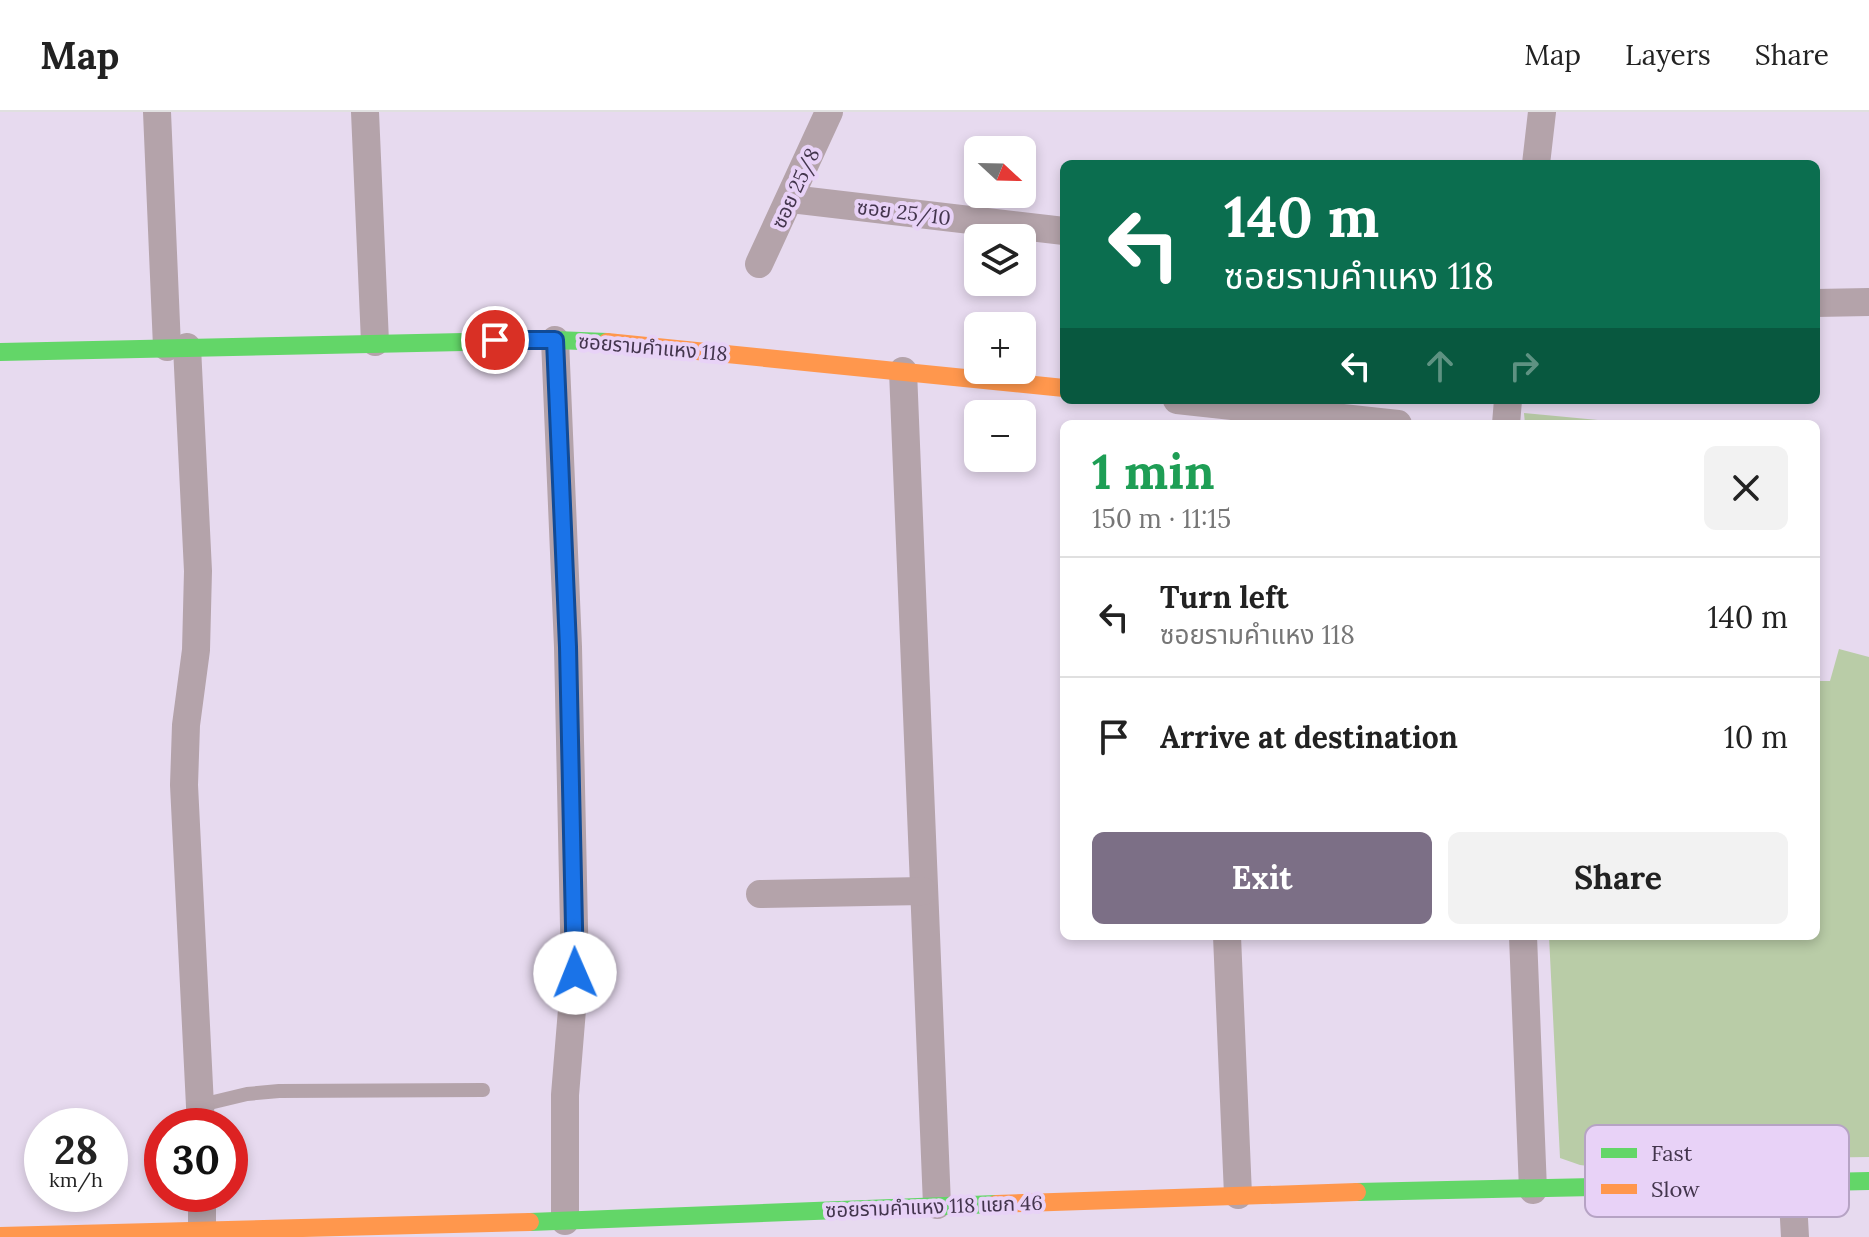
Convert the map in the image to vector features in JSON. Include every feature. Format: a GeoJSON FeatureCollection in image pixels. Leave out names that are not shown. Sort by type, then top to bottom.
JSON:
{"type":"FeatureCollection","features":[{"type":"Feature","properties":{"kind":"street"},"geometry":{"type":"LineString","coordinates":[[157,112],[198,571],[196,650],[186,725],[184,785],[201,1108]]}},
{"type":"Feature","properties":{"kind":"street"},"geometry":{"type":"LineString","coordinates":[[365,112],[375,342]]}},
{"type":"Feature","properties":{"kind":"street","name":"ซอย 25/8"},"geometry":{"type":"LineString","coordinates":[[759,264],[829,112]]}},
{"type":"Feature","properties":{"kind":"street"},"geometry":{"type":"LineString","coordinates":[[1536,160],[1542,112]]}},
{"type":"Feature","properties":{"kind":"street","name":"ซอย 25/10"},"geometry":{"type":"LineString","coordinates":[[791,199],[1060,231]]}},
{"type":"Feature","properties":{"kind":"street"},"geometry":{"type":"LineString","coordinates":[[1820,303],[1869,302]]}},
{"type":"Feature","properties":{"kind":"street"},"geometry":{"type":"LineString","coordinates":[[555,340],[568,647],[575,973],[565,1095],[565,1221]]}},
{"type":"Feature","properties":{"kind":"street","name":"ซอยรามคำแหง 118"},"geometry":{"type":"LineString","coordinates":[[0,352],[555,340],[640,344],[1060,388]]}},
{"type":"Feature","properties":{"kind":"street"},"geometry":{"type":"LineString","coordinates":[[903,371],[937,1205]]}},
{"type":"Feature","properties":{"kind":"street"},"geometry":{"type":"LineString","coordinates":[[1187,404],[1212,414],[1324,420]]}},
{"type":"Feature","properties":{"kind":"street"},"geometry":{"type":"LineString","coordinates":[[760,894],[923,891]]}},
{"type":"Feature","properties":{"kind":"street"},"geometry":{"type":"LineString","coordinates":[[1227,940],[1238,1195]]}},
{"type":"Feature","properties":{"kind":"street"},"geometry":{"type":"LineString","coordinates":[[1523,940],[1533,1190]]}},
{"type":"Feature","properties":{"kind":"street","name":"ซอยรามคำแหง 118 แยก 46"},"geometry":{"type":"LineString","coordinates":[[1849,1182],[1869,1181]]}},
{"type":"Feature","properties":{"kind":"street","name":"ซอยรามคำแหง 118 แยก 46"},"geometry":{"type":"LineString","coordinates":[[0,1236],[565,1221],[1238,1195],[1585,1189]]}},
{"type":"Feature","properties":{"kind":"street"},"geometry":{"type":"LineString","coordinates":[[202,1212],[202,1230]]}},
{"type":"Feature","properties":{"kind":"street"},"geometry":{"type":"LineString","coordinates":[[1794,1217],[1795,1237]]}},
{"type":"Feature","properties":{"kind":"lane"},"geometry":{"type":"LineString","coordinates":[[216,1108],[247,1094],[279,1091],[483,1090]]}},
{"type":"Feature","properties":{"kind":"green space"},"geometry":{"type":"Polygon","coordinates":[[[1524,413],[1598,420],[1525,420],[1524,413]]]}},
{"type":"Feature","properties":{"kind":"green space"},"geometry":{"type":"Polygon","coordinates":[[[1839,649],[1869,657],[1869,1157],[1849,1157],[1849,1125],[1585,1125],[1585,1166],[1560,1158],[1549,940],[1820,940],[1820,681],[1830,681],[1839,649]]]}},
{"type":"Feature","properties":{"kind":"traffic: fast"},"geometry":{"type":"LineString","coordinates":[[0,352],[555,340],[607,342]]}},
{"type":"Feature","properties":{"kind":"traffic: fast"},"geometry":{"type":"LineString","coordinates":[[1849,1181],[1869,1181]]}},
{"type":"Feature","properties":{"kind":"traffic: fast"},"geometry":{"type":"LineString","coordinates":[[1357,1192],[1585,1187]]}},
{"type":"Feature","properties":{"kind":"traffic: fast"},"geometry":{"type":"LineString","coordinates":[[530,1222],[996,1204]]}},
{"type":"Feature","properties":{"kind":"traffic: slow"},"geometry":{"type":"LineString","coordinates":[[607,342],[1060,388]]}},
{"type":"Feature","properties":{"kind":"traffic: slow"},"geometry":{"type":"LineString","coordinates":[[996,1204],[1357,1192]]}},
{"type":"Feature","properties":{"kind":"traffic: slow"},"geometry":{"type":"LineString","coordinates":[[0,1236],[530,1222]]}},
{"type":"Feature","properties":{"kind":"route"},"geometry":{"type":"LineString","coordinates":[[495,340],[555,340],[568,647],[575,973]]}}]}
